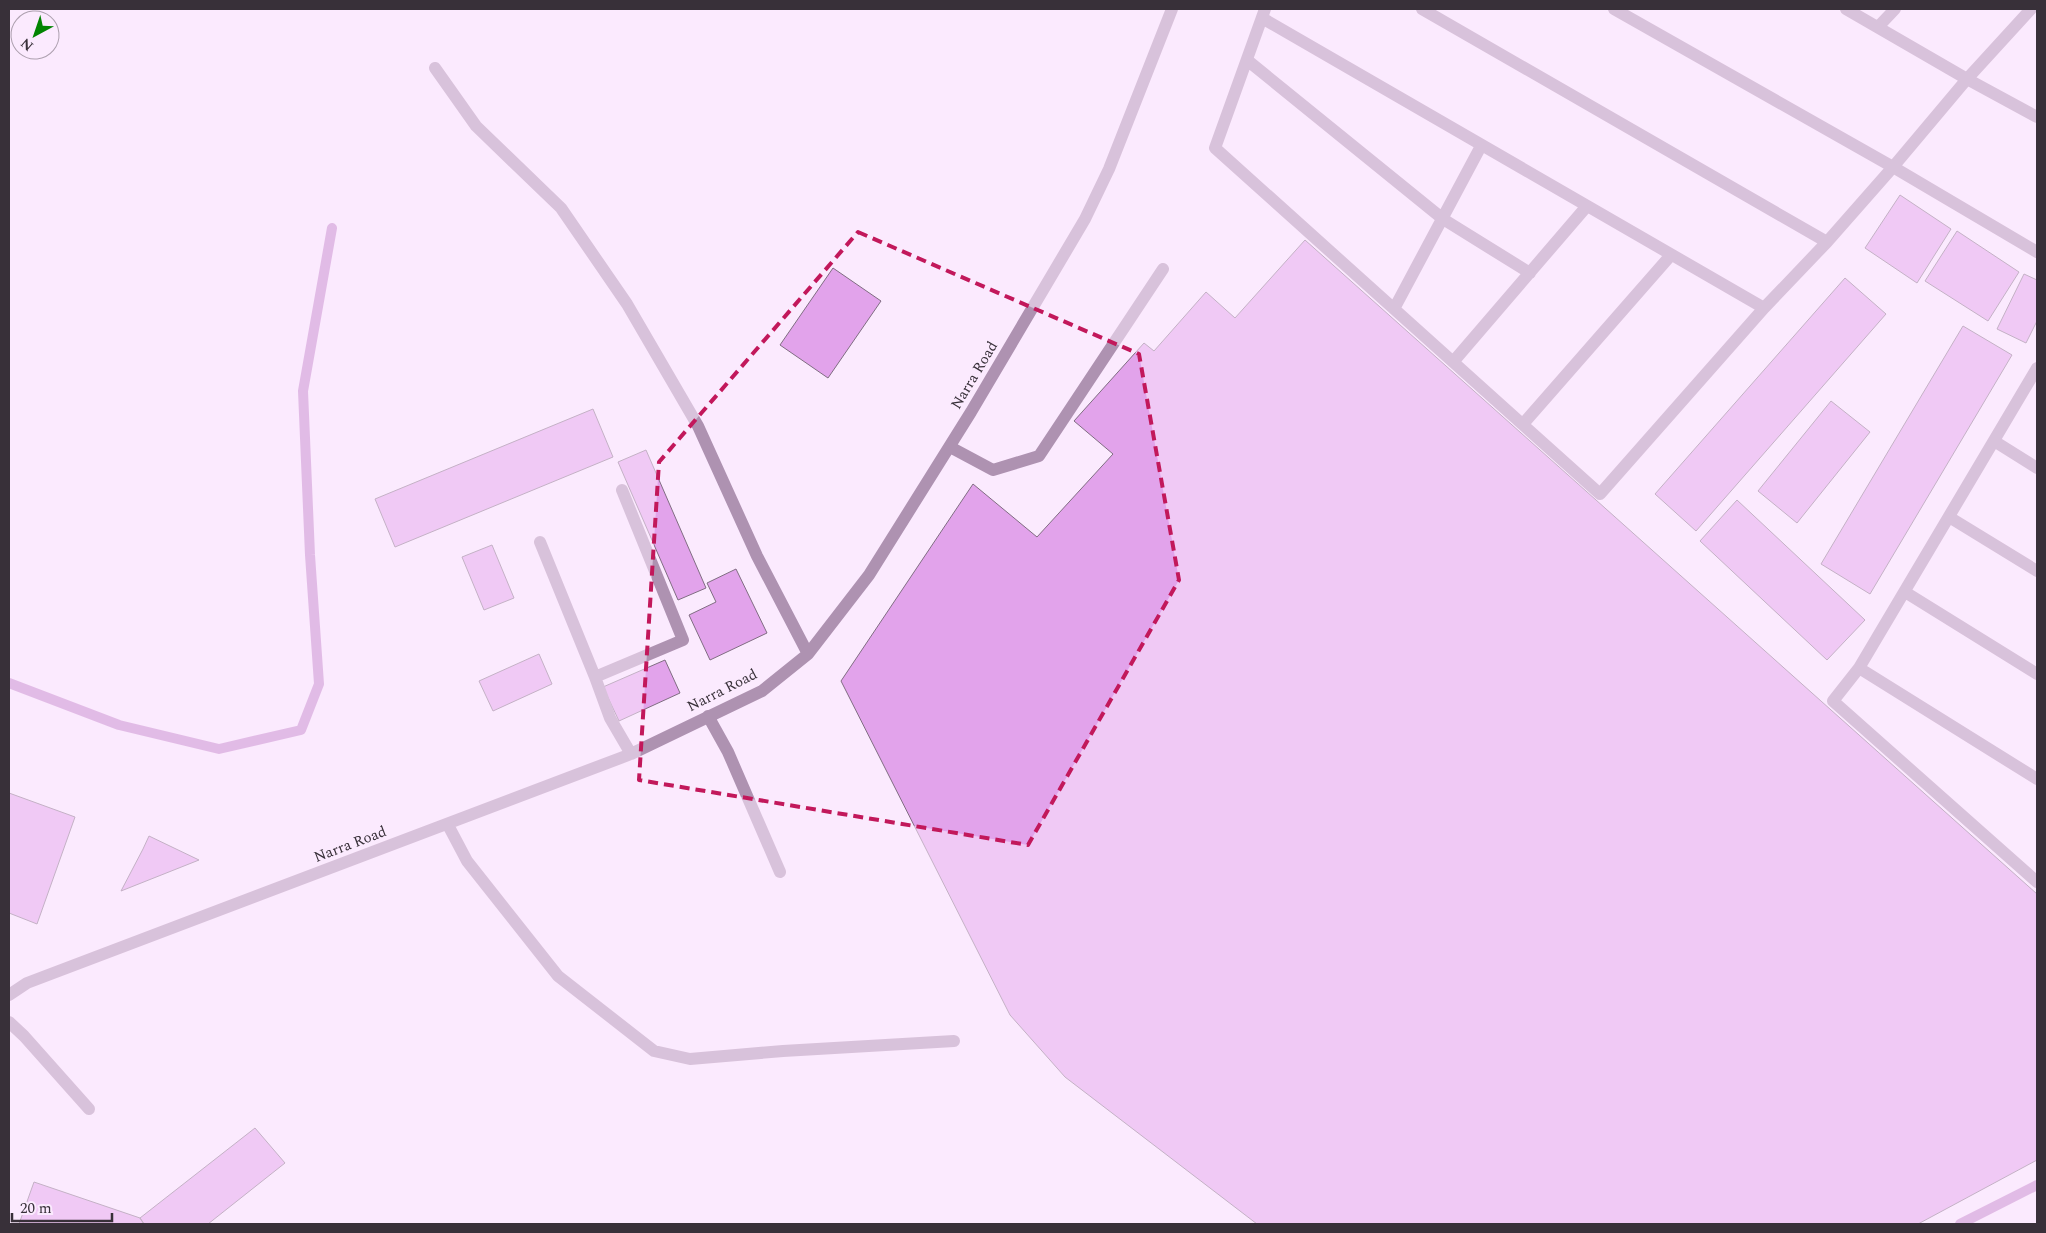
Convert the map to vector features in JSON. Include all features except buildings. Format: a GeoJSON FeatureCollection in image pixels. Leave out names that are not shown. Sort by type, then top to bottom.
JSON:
{"type":"FeatureCollection","features":[{"type":"Feature","properties":{"kind":"street","name":"Narra Road"},"geometry":{"type":"LineString","coordinates":[[9,995],[27,983],[448,825],[631,754],[762,691],[808,654],[869,575],[950,447],[1085,219],[1109,169],[1172,9]]}},
{"type":"Feature","properties":{"kind":"street"},"geometry":{"type":"LineString","coordinates":[[1422,9],[1827,242]]}},
{"type":"Feature","properties":{"kind":"street"},"geometry":{"type":"LineString","coordinates":[[1614,9],[1893,167],[2037,252]]}},
{"type":"Feature","properties":{"kind":"street"},"geometry":{"type":"LineString","coordinates":[[1846,9],[2037,117]]}},
{"type":"Feature","properties":{"kind":"street"},"geometry":{"type":"LineString","coordinates":[[1878,27],[1895,9]]}},
{"type":"Feature","properties":{"kind":"street"},"geometry":{"type":"LineString","coordinates":[[1764,308],[1481,146],[1263,13],[1215,148],[1600,494],[1764,308],[1827,242],[1967,79],[2031,9]]}},
{"type":"Feature","properties":{"kind":"street"},"geometry":{"type":"LineString","coordinates":[[1247,60],[1443,219],[1530,273]]}},
{"type":"Feature","properties":{"kind":"street"},"geometry":{"type":"LineString","coordinates":[[435,68],[476,126],[562,208],[627,304],[698,426],[757,556],[808,654]]}},
{"type":"Feature","properties":{"kind":"street"},"geometry":{"type":"LineString","coordinates":[[1394,309],[1481,146]]}},
{"type":"Feature","properties":{"kind":"street"},"geometry":{"type":"LineString","coordinates":[[1453,362],[1587,206]]}},
{"type":"Feature","properties":{"kind":"street"},"geometry":{"type":"LineString","coordinates":[[1523,424],[1671,255]]}},
{"type":"Feature","properties":{"kind":"street"},"geometry":{"type":"LineString","coordinates":[[950,447],[993,470],[1039,456],[1163,269]]}},
{"type":"Feature","properties":{"kind":"street"},"geometry":{"type":"LineString","coordinates":[[2037,368],[1859,668],[1833,701],[2037,882]]}},
{"type":"Feature","properties":{"kind":"street"},"geometry":{"type":"LineString","coordinates":[[1994,441],[2037,468]]}},
{"type":"Feature","properties":{"kind":"street"},"geometry":{"type":"LineString","coordinates":[[595,678],[683,640],[622,490]]}},
{"type":"Feature","properties":{"kind":"street"},"geometry":{"type":"LineString","coordinates":[[1949,516],[2037,571]]}},
{"type":"Feature","properties":{"kind":"street"},"geometry":{"type":"LineString","coordinates":[[540,542],[610,718],[631,754]]}},
{"type":"Feature","properties":{"kind":"street"},"geometry":{"type":"LineString","coordinates":[[1905,592],[2037,674]]}},
{"type":"Feature","properties":{"kind":"street"},"geometry":{"type":"LineString","coordinates":[[1859,668],[2037,779]]}},
{"type":"Feature","properties":{"kind":"street"},"geometry":{"type":"LineString","coordinates":[[708,716],[728,752],[780,872]]}},
{"type":"Feature","properties":{"kind":"street"},"geometry":{"type":"LineString","coordinates":[[448,825],[466,861],[558,976],[654,1051],[690,1060],[783,1051],[954,1041]]}},
{"type":"Feature","properties":{"kind":"street"},"geometry":{"type":"LineString","coordinates":[[9,1022],[90,1109]]}},
{"type":"Feature","properties":{"kind":"highlighted area"},"geometry":{"type":"Polygon","coordinates":[[[858,232],[1139,354],[1179,580],[1028,845],[639,780],[659,462],[858,232]]]}},
{"type":"Feature","properties":{"kind":"waterway"},"geometry":{"type":"LineString","coordinates":[[9,683],[119,725],[219,749],[301,730],[319,684],[310,555],[303,391],[332,228]]}},
{"type":"Feature","properties":{"kind":"waterway"},"geometry":{"type":"LineString","coordinates":[[1960,1224],[2037,1185]]}}]}
